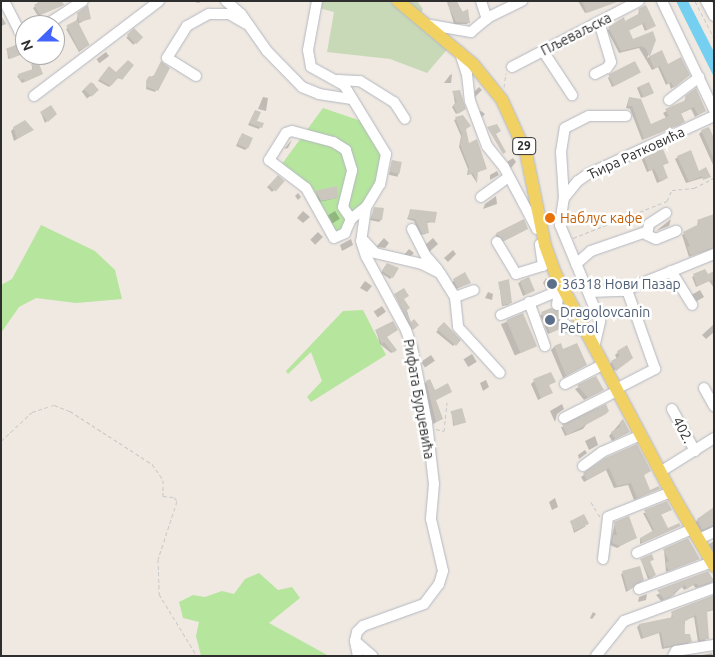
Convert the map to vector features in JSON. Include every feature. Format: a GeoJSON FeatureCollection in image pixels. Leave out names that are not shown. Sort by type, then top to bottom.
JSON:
{"type":"FeatureCollection","features":[{"type":"Feature","properties":{"kind":"main road","name":"29"},"geometry":{"type":"LineString","coordinates":[[398,1],[460,53],[502,100],[526,153],[539,228],[561,290],[619,389],[660,472],[713,564]]}},
{"type":"Feature","properties":{"kind":"street"},"geometry":{"type":"LineString","coordinates":[[4,1],[15,25]]}},
{"type":"Feature","properties":{"kind":"street"},"geometry":{"type":"LineString","coordinates":[[61,15],[83,1]]}},
{"type":"Feature","properties":{"kind":"street"},"geometry":{"type":"LineString","coordinates":[[34,96],[159,1]]}},
{"type":"Feature","properties":{"kind":"street"},"geometry":{"type":"LineString","coordinates":[[226,1],[249,26],[267,51],[302,87],[319,94],[352,99]]}},
{"type":"Feature","properties":{"kind":"street","name":"Рифата Бурџевића"},"geometry":{"type":"LineString","coordinates":[[317,1],[308,50],[309,64],[320,74],[338,80],[349,90],[352,99],[386,154],[380,184],[366,207],[352,220],[346,233],[334,238],[306,188],[271,162],[270,155],[283,136],[292,131],[340,145],[348,154],[352,166],[342,204],[345,213],[352,220]]}},
{"type":"Feature","properties":{"kind":"street"},"geometry":{"type":"LineString","coordinates":[[481,1],[487,19]]}},
{"type":"Feature","properties":{"kind":"street"},"geometry":{"type":"LineString","coordinates":[[425,24],[471,32],[487,19],[522,1]]}},
{"type":"Feature","properties":{"kind":"street","name":"Пљеваљска"},"geometry":{"type":"LineString","coordinates":[[512,67],[639,1]]}},
{"type":"Feature","properties":{"kind":"street"},"geometry":{"type":"LineString","coordinates":[[662,1],[714,110]]}},
{"type":"Feature","properties":{"kind":"street"},"geometry":{"type":"LineString","coordinates":[[706,1],[714,16]]}},
{"type":"Feature","properties":{"kind":"street"},"geometry":{"type":"LineString","coordinates":[[196,76],[167,58],[187,26],[205,16],[227,14],[249,26]]}},
{"type":"Feature","properties":{"kind":"street"},"geometry":{"type":"LineString","coordinates":[[595,74],[607,68],[610,62],[599,22]]}},
{"type":"Feature","properties":{"kind":"street"},"geometry":{"type":"LineString","coordinates":[[542,51],[572,95]]}},
{"type":"Feature","properties":{"kind":"street"},"geometry":{"type":"LineString","coordinates":[[460,53],[467,74],[470,101],[484,137],[539,228],[544,264],[541,268],[513,273],[498,242]]}},
{"type":"Feature","properties":{"kind":"street"},"geometry":{"type":"LineString","coordinates":[[669,100],[699,77]]}},
{"type":"Feature","properties":{"kind":"street"},"geometry":{"type":"LineString","coordinates":[[338,80],[360,81],[375,89],[394,102],[405,119]]}},
{"type":"Feature","properties":{"kind":"street"},"geometry":{"type":"LineString","coordinates":[[594,348],[600,321],[566,241],[559,216],[564,198],[561,152],[566,128],[589,116],[626,116]]}},
{"type":"Feature","properties":{"kind":"street","name":"Ћира Ратковића"},"geometry":{"type":"LineString","coordinates":[[564,198],[578,181],[588,174],[714,116]]}},
{"type":"Feature","properties":{"kind":"street"},"geometry":{"type":"LineString","coordinates":[[481,197],[509,177]]}},
{"type":"Feature","properties":{"kind":"street","name":"Рифата Бурџевића"},"geometry":{"type":"LineString","coordinates":[[354,641],[363,626],[402,614],[432,597],[442,571],[431,519],[434,484],[427,423],[406,330],[366,256],[362,230],[366,207]]}},
{"type":"Feature","properties":{"kind":"street"},"geometry":{"type":"LineString","coordinates":[[576,264],[591,251],[642,233],[649,224],[666,214]]}},
{"type":"Feature","properties":{"kind":"street"},"geometry":{"type":"LineString","coordinates":[[412,229],[426,256],[440,273],[455,297],[458,327],[500,372]]}},
{"type":"Feature","properties":{"kind":"street"},"geometry":{"type":"LineString","coordinates":[[362,230],[367,246],[375,253],[422,264],[440,273]]}},
{"type":"Feature","properties":{"kind":"street"},"geometry":{"type":"LineString","coordinates":[[642,233],[656,239],[676,231]]}},
{"type":"Feature","properties":{"kind":"street"},"geometry":{"type":"LineString","coordinates":[[589,292],[627,290],[714,254]]}},
{"type":"Feature","properties":{"kind":"street"},"geometry":{"type":"LineString","coordinates":[[671,272],[692,305]]}},
{"type":"Feature","properties":{"kind":"street"},"geometry":{"type":"LineString","coordinates":[[455,297],[474,290]]}},
{"type":"Feature","properties":{"kind":"street"},"geometry":{"type":"LineString","coordinates":[[501,315],[561,290]]}},
{"type":"Feature","properties":{"kind":"street"},"geometry":{"type":"LineString","coordinates":[[557,305],[561,290]]}},
{"type":"Feature","properties":{"kind":"street"},"geometry":{"type":"LineString","coordinates":[[564,418],[656,369],[627,290]]}},
{"type":"Feature","properties":{"kind":"street"},"geometry":{"type":"LineString","coordinates":[[529,302],[546,346]]}},
{"type":"Feature","properties":{"kind":"street"},"geometry":{"type":"LineString","coordinates":[[564,323],[570,328],[584,330]]}},
{"type":"Feature","properties":{"kind":"street"},"geometry":{"type":"LineString","coordinates":[[565,384],[604,364]]}},
{"type":"Feature","properties":{"kind":"street"},"geometry":{"type":"LineString","coordinates":[[704,388],[714,406]]}},
{"type":"Feature","properties":{"kind":"street","name":"402."},"geometry":{"type":"LineString","coordinates":[[672,409],[695,451]]}},
{"type":"Feature","properties":{"kind":"street"},"geometry":{"type":"LineString","coordinates":[[582,466],[602,452],[641,435]]}},
{"type":"Feature","properties":{"kind":"street","name":"402."},"geometry":{"type":"LineString","coordinates":[[660,472],[714,438]]}},
{"type":"Feature","properties":{"kind":"street"},"geometry":{"type":"LineString","coordinates":[[603,559],[608,517],[671,492]]}},
{"type":"Feature","properties":{"kind":"street"},"geometry":{"type":"LineString","coordinates":[[637,553],[695,534],[714,532]]}},
{"type":"Feature","properties":{"kind":"street"},"geometry":{"type":"LineString","coordinates":[[639,590],[713,564]]}},
{"type":"Feature","properties":{"kind":"street"},"geometry":{"type":"LineString","coordinates":[[596,656],[624,621],[650,614],[714,588]]}},
{"type":"Feature","properties":{"kind":"street"},"geometry":{"type":"LineString","coordinates":[[354,641],[358,656]]}},
{"type":"Feature","properties":{"kind":"street"},"geometry":{"type":"LineString","coordinates":[[354,641],[372,656]]}},
{"type":"Feature","properties":{"kind":"street"},"geometry":{"type":"LineString","coordinates":[[673,656],[676,651],[714,645]]}},
{"type":"Feature","properties":{"kind":"path"},"geometry":{"type":"LineString","coordinates":[[695,1],[714,38]]}},
{"type":"Feature","properties":{"kind":"path"},"geometry":{"type":"LineString","coordinates":[[502,100],[504,76],[512,67]]}},
{"type":"Feature","properties":{"kind":"path"},"geometry":{"type":"LineString","coordinates":[[566,241],[666,201],[672,190],[694,188],[714,178]]}},
{"type":"Feature","properties":{"kind":"path"},"geometry":{"type":"LineString","coordinates":[[427,423],[441,432],[444,431],[447,402]]}},
{"type":"Feature","properties":{"kind":"path"},"geometry":{"type":"LineString","coordinates":[[1,441],[32,412],[54,405],[70,410],[143,460],[152,464],[163,480],[163,496],[174,498],[177,502],[158,559],[157,580],[159,594],[197,656]]}},
{"type":"Feature","properties":{"kind":"path"},"geometry":{"type":"LineString","coordinates":[[591,502],[600,517],[608,517]]}},
{"type":"Feature","properties":{"kind":"green space"},"geometry":{"type":"Polygon","coordinates":[[[317,1],[417,1],[423,9],[418,18],[451,45],[427,73],[390,59],[327,52],[334,12],[315,7],[317,1]]]}},
{"type":"Feature","properties":{"kind":"green space"},"geometry":{"type":"Polygon","coordinates":[[[323,108],[367,123],[382,146],[380,184],[339,238],[319,206],[279,168],[323,108]]]}},
{"type":"Feature","properties":{"kind":"green space"},"geometry":{"type":"Polygon","coordinates":[[[41,225],[95,251],[115,270],[122,299],[76,303],[36,298],[19,307],[1,333],[1,285],[12,279],[41,225]]]}},
{"type":"Feature","properties":{"kind":"green space"},"geometry":{"type":"Polygon","coordinates":[[[363,310],[386,355],[311,402],[307,397],[322,381],[311,352],[288,374],[286,371],[343,311],[363,310]]]}},
{"type":"Feature","properties":{"kind":"green space"},"geometry":{"type":"Polygon","coordinates":[[[259,573],[278,590],[292,587],[300,598],[269,623],[329,656],[201,656],[196,636],[199,622],[183,618],[179,602],[193,595],[205,597],[222,591],[234,594],[245,579],[259,573]]]}},
{"type":"Feature","properties":{"kind":"water"},"geometry":{"type":"Polygon","coordinates":[[[676,1],[688,1],[714,52],[714,77],[676,1]]]}},
{"type":"Feature","properties":{"kind":"building"},"geometry":{"type":"Polygon","coordinates":[[[40,1],[62,1],[64,5],[40,15],[34,5],[40,1]]]}},
{"type":"Feature","properties":{"kind":"building"},"geometry":{"type":"Polygon","coordinates":[[[457,1],[462,12],[468,9],[470,23],[456,22],[447,3],[457,1]]]}},
{"type":"Feature","properties":{"kind":"building"},"geometry":{"type":"Polygon","coordinates":[[[582,1],[620,1],[587,13],[582,1]]]}},
{"type":"Feature","properties":{"kind":"building"},"geometry":{"type":"Polygon","coordinates":[[[88,5],[91,19],[79,22],[77,13],[88,5]]]}},
{"type":"Feature","properties":{"kind":"building"},"geometry":{"type":"Polygon","coordinates":[[[646,5],[656,26],[647,30],[644,23],[629,30],[633,39],[653,31],[656,40],[650,56],[662,50],[668,64],[681,57],[690,75],[674,88],[671,82],[668,84],[660,66],[654,68],[646,49],[642,46],[621,51],[608,27],[624,17],[625,21],[640,13],[638,9],[646,5]]]}},
{"type":"Feature","properties":{"kind":"building"},"geometry":{"type":"Polygon","coordinates":[[[77,20],[90,45],[79,50],[66,25],[77,20]]]}},
{"type":"Feature","properties":{"kind":"building"},"geometry":{"type":"Polygon","coordinates":[[[134,28],[143,37],[136,44],[127,35],[134,28]]]}},
{"type":"Feature","properties":{"kind":"building"},"geometry":{"type":"Polygon","coordinates":[[[15,45],[15,57],[10,59],[6,49],[15,45]]]}},
{"type":"Feature","properties":{"kind":"building"},"geometry":{"type":"Polygon","coordinates":[[[128,60],[134,65],[122,80],[119,77],[111,86],[99,79],[109,66],[116,72],[128,60]]]}},
{"type":"Feature","properties":{"kind":"building"},"geometry":{"type":"Polygon","coordinates":[[[161,61],[170,68],[158,91],[147,87],[146,81],[149,76],[153,77],[161,61]]]}},
{"type":"Feature","properties":{"kind":"building"},"geometry":{"type":"Polygon","coordinates":[[[635,61],[641,73],[614,86],[608,75],[635,61]]]}},
{"type":"Feature","properties":{"kind":"building"},"geometry":{"type":"Polygon","coordinates":[[[31,65],[40,65],[43,74],[25,82],[24,79],[20,80],[18,74],[33,69],[31,65]]]}},
{"type":"Feature","properties":{"kind":"building"},"geometry":{"type":"Polygon","coordinates":[[[91,82],[99,90],[92,97],[84,89],[91,82]]]}},
{"type":"Feature","properties":{"kind":"building"},"geometry":{"type":"Polygon","coordinates":[[[649,82],[654,93],[644,97],[639,86],[649,82]]]}},
{"type":"Feature","properties":{"kind":"building"},"geometry":{"type":"Polygon","coordinates":[[[696,88],[706,111],[698,115],[694,107],[681,113],[685,122],[644,139],[632,106],[628,106],[629,97],[641,99],[651,124],[669,116],[665,109],[686,100],[685,96],[696,88]]]}},
{"type":"Feature","properties":{"kind":"building"},"geometry":{"type":"Polygon","coordinates":[[[460,90],[466,109],[458,114],[453,105],[457,102],[452,91],[460,90]]]}},
{"type":"Feature","properties":{"kind":"building"},"geometry":{"type":"Polygon","coordinates":[[[51,105],[57,114],[48,122],[40,112],[51,105]]]}},
{"type":"Feature","properties":{"kind":"building"},"geometry":{"type":"Polygon","coordinates":[[[255,110],[261,112],[257,121],[264,123],[262,128],[249,123],[255,110]]]}},
{"type":"Feature","properties":{"kind":"building"},"geometry":{"type":"Polygon","coordinates":[[[463,115],[471,126],[466,129],[469,143],[477,139],[487,169],[478,172],[477,183],[473,173],[468,175],[469,167],[460,144],[462,134],[455,117],[463,115]]]}},
{"type":"Feature","properties":{"kind":"building"},"geometry":{"type":"Polygon","coordinates":[[[25,120],[34,130],[17,139],[13,127],[25,120]]]}},
{"type":"Feature","properties":{"kind":"building"},"geometry":{"type":"Polygon","coordinates":[[[497,124],[501,131],[496,134],[506,152],[503,154],[487,127],[497,124]]]}},
{"type":"Feature","properties":{"kind":"building"},"geometry":{"type":"Polygon","coordinates":[[[709,127],[714,138],[714,159],[701,130],[709,127]]]}},
{"type":"Feature","properties":{"kind":"building"},"geometry":{"type":"Polygon","coordinates":[[[242,133],[253,138],[248,149],[237,144],[242,133]]]}},
{"type":"Feature","properties":{"kind":"building"},"geometry":{"type":"Polygon","coordinates":[[[662,147],[669,163],[663,165],[668,178],[660,181],[654,169],[649,171],[644,156],[662,147]]]}},
{"type":"Feature","properties":{"kind":"building"},"geometry":{"type":"Polygon","coordinates":[[[691,150],[699,171],[706,167],[711,177],[703,180],[702,176],[689,182],[677,156],[691,150]]]}},
{"type":"Feature","properties":{"kind":"building"},"geometry":{"type":"Polygon","coordinates":[[[392,160],[402,162],[400,174],[390,172],[392,160]]]}},
{"type":"Feature","properties":{"kind":"building"},"geometry":{"type":"Polygon","coordinates":[[[278,175],[285,181],[276,191],[269,186],[278,175]]]}},
{"type":"Feature","properties":{"kind":"building"},"geometry":{"type":"Polygon","coordinates":[[[337,186],[338,198],[321,201],[315,191],[337,186]]]}},
{"type":"Feature","properties":{"kind":"building"},"geometry":{"type":"Polygon","coordinates":[[[374,207],[384,208],[382,220],[371,218],[374,207]]]}},
{"type":"Feature","properties":{"kind":"building"},"geometry":{"type":"Polygon","coordinates":[[[410,209],[437,212],[435,223],[427,221],[429,233],[422,234],[415,219],[408,218],[410,209]]]}},
{"type":"Feature","properties":{"kind":"building"},"geometry":{"type":"Polygon","coordinates":[[[714,214],[714,247],[691,256],[687,247],[690,246],[683,232],[699,224],[697,220],[714,214]]]}},
{"type":"Feature","properties":{"kind":"building"},"geometry":{"type":"Polygon","coordinates":[[[524,219],[528,229],[504,241],[497,235],[496,233],[524,219]]]}},
{"type":"Feature","properties":{"kind":"building"},"geometry":{"type":"Polygon","coordinates":[[[387,263],[399,268],[393,278],[382,271],[387,263]]]}},
{"type":"Feature","properties":{"kind":"building"},"geometry":{"type":"Polygon","coordinates":[[[705,269],[708,274],[714,271],[714,279],[697,286],[693,274],[705,269]]]}},
{"type":"Feature","properties":{"kind":"building"},"geometry":{"type":"Polygon","coordinates":[[[465,272],[471,283],[458,288],[453,279],[465,272]]]}},
{"type":"Feature","properties":{"kind":"building"},"geometry":{"type":"Polygon","coordinates":[[[529,277],[535,291],[526,295],[520,281],[529,277]]]}},
{"type":"Feature","properties":{"kind":"building"},"geometry":{"type":"Polygon","coordinates":[[[509,279],[512,303],[503,305],[498,282],[509,279]]]}},
{"type":"Feature","properties":{"kind":"building"},"geometry":{"type":"Polygon","coordinates":[[[404,288],[409,296],[404,299],[410,308],[406,311],[411,322],[414,319],[419,325],[413,330],[394,294],[404,288]]]}},
{"type":"Feature","properties":{"kind":"building"},"geometry":{"type":"Polygon","coordinates":[[[564,307],[570,319],[559,318],[560,329],[550,333],[541,312],[551,308],[559,312],[564,307]]]}},
{"type":"Feature","properties":{"kind":"building"},"geometry":{"type":"Polygon","coordinates":[[[523,313],[537,346],[520,353],[506,320],[523,313]]]}},
{"type":"Feature","properties":{"kind":"building"},"geometry":{"type":"Polygon","coordinates":[[[393,321],[398,330],[387,337],[397,350],[393,353],[384,342],[382,344],[375,330],[393,321]]]}},
{"type":"Feature","properties":{"kind":"building"},"geometry":{"type":"Polygon","coordinates":[[[444,322],[461,340],[456,346],[437,329],[444,322]]]}},
{"type":"Feature","properties":{"kind":"building"},"geometry":{"type":"Polygon","coordinates":[[[561,343],[563,349],[577,343],[587,365],[566,376],[554,346],[561,343]]]}},
{"type":"Feature","properties":{"kind":"building"},"geometry":{"type":"Polygon","coordinates":[[[627,345],[633,358],[616,371],[611,361],[620,356],[617,351],[627,345]]]}},
{"type":"Feature","properties":{"kind":"building"},"geometry":{"type":"Polygon","coordinates":[[[551,372],[556,382],[549,385],[553,393],[541,398],[533,379],[551,372]]]}},
{"type":"Feature","properties":{"kind":"building"},"geometry":{"type":"Polygon","coordinates":[[[596,376],[604,390],[588,398],[577,385],[596,376]]]}},
{"type":"Feature","properties":{"kind":"building"},"geometry":{"type":"Polygon","coordinates":[[[430,379],[435,390],[448,383],[452,392],[436,400],[443,419],[436,422],[426,381],[430,379]]]}},
{"type":"Feature","properties":{"kind":"building"},"geometry":{"type":"Polygon","coordinates":[[[606,404],[609,411],[606,414],[567,435],[562,424],[606,404]]]}},
{"type":"Feature","properties":{"kind":"building"},"geometry":{"type":"Polygon","coordinates":[[[462,408],[466,422],[455,426],[450,411],[462,408]]]}},
{"type":"Feature","properties":{"kind":"building"},"geometry":{"type":"Polygon","coordinates":[[[623,419],[630,432],[615,439],[611,432],[620,427],[620,422],[623,419]]]}},
{"type":"Feature","properties":{"kind":"building"},"geometry":{"type":"Polygon","coordinates":[[[637,444],[651,471],[644,475],[650,490],[659,486],[660,489],[637,498],[631,483],[617,486],[609,468],[587,480],[583,473],[605,458],[637,444]]]}},
{"type":"Feature","properties":{"kind":"building"},"geometry":{"type":"Polygon","coordinates":[[[667,501],[672,510],[661,514],[668,528],[679,523],[681,526],[642,543],[640,538],[654,530],[644,510],[667,501]]]}},
{"type":"Feature","properties":{"kind":"building"},"geometry":{"type":"Polygon","coordinates":[[[714,507],[714,525],[702,530],[697,519],[714,507]]]}},
{"type":"Feature","properties":{"kind":"building"},"geometry":{"type":"Polygon","coordinates":[[[584,514],[589,524],[575,531],[570,521],[584,514]]]}},
{"type":"Feature","properties":{"kind":"building"},"geometry":{"type":"Polygon","coordinates":[[[629,516],[637,538],[620,546],[612,543],[613,535],[617,535],[614,522],[629,516]]]}},
{"type":"Feature","properties":{"kind":"building"},"geometry":{"type":"Polygon","coordinates":[[[688,538],[700,559],[669,571],[665,563],[669,561],[663,549],[688,538]]]}},
{"type":"Feature","properties":{"kind":"building"},"geometry":{"type":"Polygon","coordinates":[[[652,554],[654,560],[650,561],[656,575],[650,578],[640,559],[652,554]]]}},
{"type":"Feature","properties":{"kind":"building"},"geometry":{"type":"Polygon","coordinates":[[[640,566],[644,580],[628,591],[622,571],[640,566]]]}},
{"type":"Feature","properties":{"kind":"building"},"geometry":{"type":"Polygon","coordinates":[[[708,571],[714,581],[699,586],[696,583],[687,589],[685,585],[673,593],[675,595],[664,599],[657,590],[708,571]]]}},
{"type":"Feature","properties":{"kind":"building"},"geometry":{"type":"Polygon","coordinates":[[[714,595],[714,609],[707,611],[709,639],[700,640],[696,615],[684,622],[685,634],[690,634],[692,642],[664,647],[661,632],[643,638],[639,624],[673,617],[671,612],[714,595]]]}},
{"type":"Feature","properties":{"kind":"tunnel"},"geometry":{"type":"LineString","coordinates":[[557,305],[564,323]]}},
{"type":"Feature","properties":{"kind":"place","name":"Наблус кафе"},"geometry":{"type":"Point","coordinates":[550,218]}},
{"type":"Feature","properties":{"kind":"place","name":"36318 Нови Пазар"},"geometry":{"type":"Point","coordinates":[552,284]}},
{"type":"Feature","properties":{"kind":"place","name":"Dragolovcanin Petrol"},"geometry":{"type":"Point","coordinates":[550,320]}}]}
